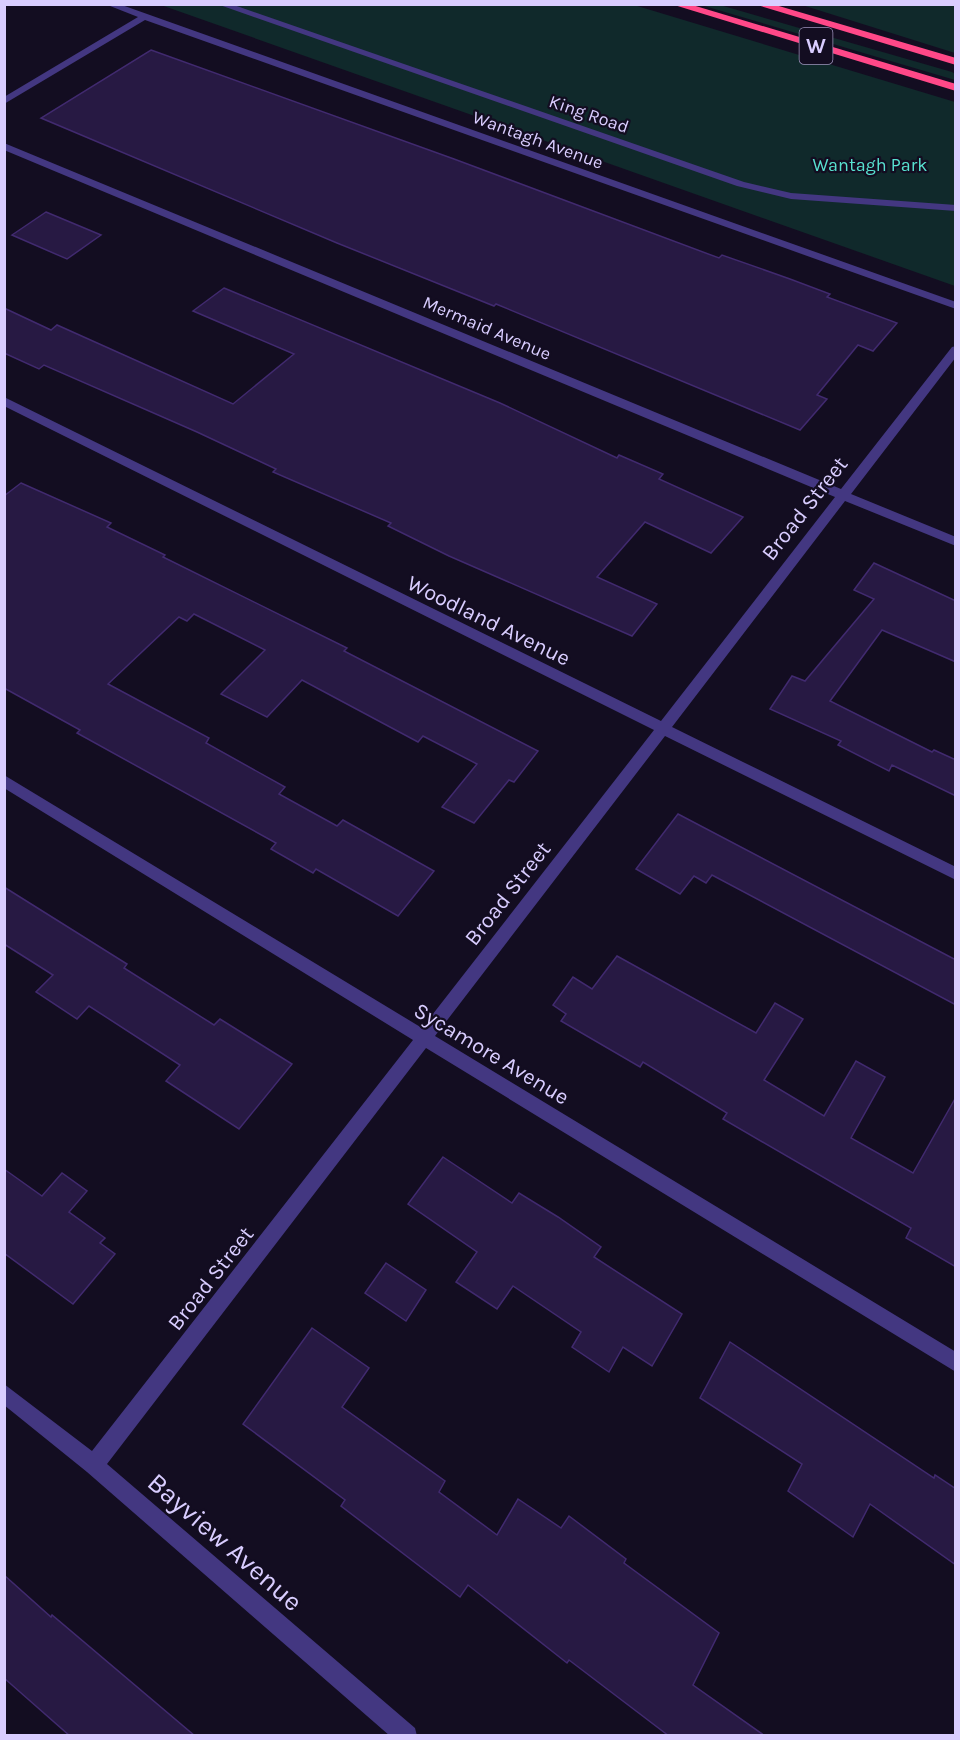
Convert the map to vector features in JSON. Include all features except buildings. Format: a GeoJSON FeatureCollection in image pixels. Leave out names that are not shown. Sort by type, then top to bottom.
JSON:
{"type":"FeatureCollection","features":[{"type":"Feature","properties":{"kind":"highway","name":"W"},"geometry":{"type":"LineString","coordinates":[[676,4],[956,88]]}},
{"type":"Feature","properties":{"kind":"highway","name":"W"},"geometry":{"type":"LineString","coordinates":[[759,4],[956,62]]}},
{"type":"Feature","properties":{"kind":"street","name":"Wantagh Avenue"},"geometry":{"type":"LineString","coordinates":[[109,4],[956,306]]}},
{"type":"Feature","properties":{"kind":"street","name":"King Road"},"geometry":{"type":"LineString","coordinates":[[221,4],[741,184],[791,196],[956,208]]}},
{"type":"Feature","properties":{"kind":"street"},"geometry":{"type":"LineString","coordinates":[[4,101],[144,17]]}},
{"type":"Feature","properties":{"kind":"street","name":"Mermaid Avenue"},"geometry":{"type":"LineString","coordinates":[[4,147],[956,542]]}},
{"type":"Feature","properties":{"kind":"street","name":"Broad Street"},"geometry":{"type":"LineString","coordinates":[[94,1465],[956,349]]}},
{"type":"Feature","properties":{"kind":"street","name":"Woodland Avenue"},"geometry":{"type":"LineString","coordinates":[[4,401],[956,874]]}},
{"type":"Feature","properties":{"kind":"street","name":"Sycamore Avenue"},"geometry":{"type":"LineString","coordinates":[[4,781],[956,1363]]}},
{"type":"Feature","properties":{"kind":"street","name":"Bayview Avenue"},"geometry":{"type":"LineString","coordinates":[[4,1393],[94,1465],[407,1736]]}},
{"type":"Feature","properties":{"kind":"green space","name":"Wantagh Park"},"geometry":{"type":"Polygon","coordinates":[[[161,5],[634,5],[955,102],[955,286],[161,5]]]}},
{"type":"Feature","properties":{"kind":"green space"},"geometry":{"type":"Polygon","coordinates":[[[701,5],[720,5],[952,72],[955,74],[955,80],[701,5]]]}},
{"type":"Feature","properties":{"kind":"green space"},"geometry":{"type":"Polygon","coordinates":[[[802,5],[955,5],[955,53],[802,5]]]}}]}
